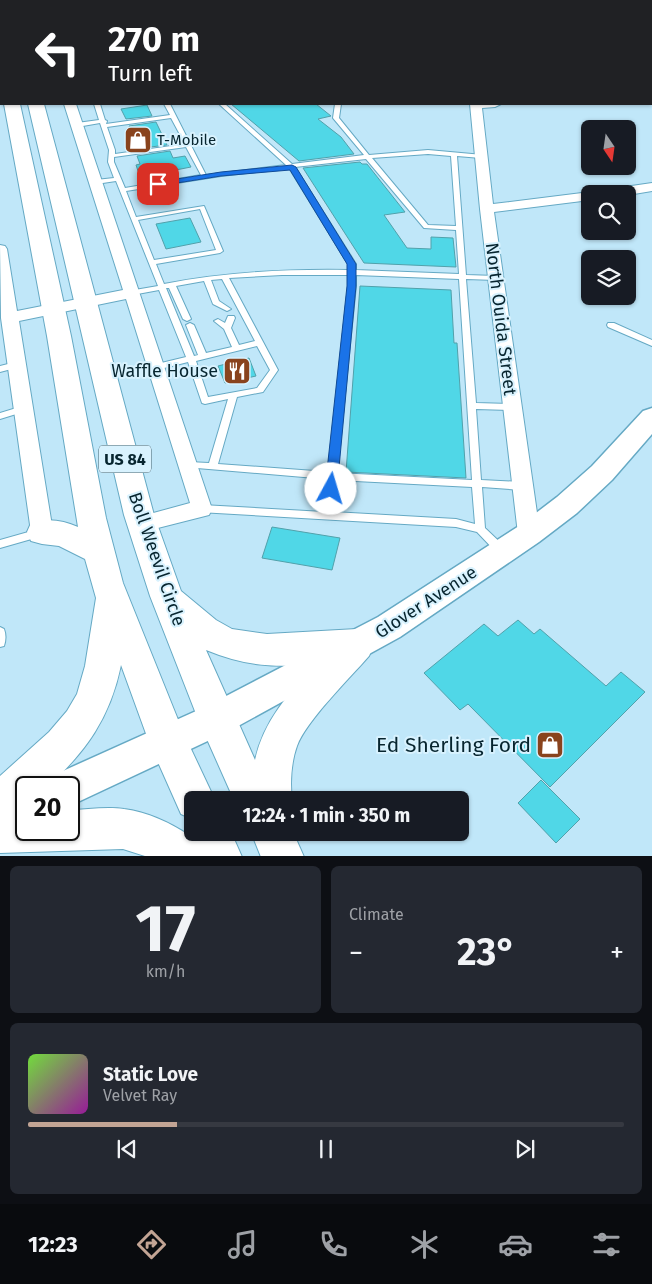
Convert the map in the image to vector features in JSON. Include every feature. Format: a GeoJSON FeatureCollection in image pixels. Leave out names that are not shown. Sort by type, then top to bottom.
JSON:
{"type":"FeatureCollection","features":[{"type":"Feature","properties":{"kind":"highway","name":"US 84"},"geometry":{"type":"LineString","coordinates":[[12,105],[99,551],[111,598],[168,742],[190,791]]}},
{"type":"Feature","properties":{"kind":"highway","name":"Boll Weevil Circle"},"geometry":{"type":"LineString","coordinates":[[36,105],[142,524],[166,596],[250,791]]}},
{"type":"Feature","properties":{"kind":"highway"},"geometry":{"type":"LineString","coordinates":[[42,532],[78,512],[89,500]]}},
{"type":"Feature","properties":{"kind":"highway"},"geometry":{"type":"LineString","coordinates":[[42,532],[63,534],[99,551]]}},
{"type":"Feature","properties":{"kind":"highway"},"geometry":{"type":"LineString","coordinates":[[166,596],[196,625],[215,638],[237,646],[276,650],[357,645]]}},
{"type":"Feature","properties":{"kind":"highway"},"geometry":{"type":"LineString","coordinates":[[0,802],[55,752],[81,724],[94,696],[104,663],[111,598]]}},
{"type":"Feature","properties":{"kind":"highway"},"geometry":{"type":"LineString","coordinates":[[272,791],[272,774],[281,736],[299,712],[357,645]]}},
{"type":"Feature","properties":{"kind":"highway"},"geometry":{"type":"LineString","coordinates":[[0,833],[122,829],[159,840],[184,856]]}},
{"type":"Feature","properties":{"kind":"highway"},"geometry":{"type":"LineString","coordinates":[[214,841],[221,856]]}},
{"type":"Feature","properties":{"kind":"main road","name":"Glover Avenue"},"geometry":{"type":"LineString","coordinates":[[80,782],[218,719],[390,627],[503,552],[567,505],[602,472],[652,417]]}},
{"type":"Feature","properties":{"kind":"main road"},"geometry":{"type":"LineString","coordinates":[[0,818],[15,811]]}},
{"type":"Feature","properties":{"kind":"street"},"geometry":{"type":"LineString","coordinates":[[70,105],[202,509],[179,513],[142,524]]}},
{"type":"Feature","properties":{"kind":"street","name":"North Ouida Street"},"geometry":{"type":"LineString","coordinates":[[476,105],[487,209],[529,534]]}},
{"type":"Feature","properties":{"kind":"street"},"geometry":{"type":"LineString","coordinates":[[636,189],[652,187]]}},
{"type":"Feature","properties":{"kind":"street"},"geometry":{"type":"LineString","coordinates":[[487,209],[581,197]]}},
{"type":"Feature","properties":{"kind":"street"},"geometry":{"type":"LineString","coordinates":[[0,249],[9,318],[8,367],[23,409],[42,532]]}},
{"type":"Feature","properties":{"kind":"street"},"geometry":{"type":"LineString","coordinates":[[9,318],[132,293]]}},
{"type":"Feature","properties":{"kind":"lane"},"geometry":{"type":"LineString","coordinates":[[97,105],[112,156],[111,162],[191,359],[205,401],[260,390],[274,370],[258,343],[225,277]]}},
{"type":"Feature","properties":{"kind":"lane"},"geometry":{"type":"LineString","coordinates":[[168,105],[204,176]]}},
{"type":"Feature","properties":{"kind":"lane"},"geometry":{"type":"LineString","coordinates":[[223,105],[292,167],[352,264],[328,516]]}},
{"type":"Feature","properties":{"kind":"lane"},"geometry":{"type":"LineString","coordinates":[[338,105],[336,118],[426,227],[459,228]]}},
{"type":"Feature","properties":{"kind":"lane"},"geometry":{"type":"LineString","coordinates":[[77,125],[104,124],[173,116]]}},
{"type":"Feature","properties":{"kind":"lane"},"geometry":{"type":"LineString","coordinates":[[112,156],[188,145]]}},
{"type":"Feature","properties":{"kind":"lane"},"geometry":{"type":"LineString","coordinates":[[123,190],[204,176],[370,157],[428,152],[481,156]]}},
{"type":"Feature","properties":{"kind":"lane"},"geometry":{"type":"LineString","coordinates":[[454,154],[480,528]]}},
{"type":"Feature","properties":{"kind":"lane"},"geometry":{"type":"LineString","coordinates":[[96,182],[118,179]]}},
{"type":"Feature","properties":{"kind":"lane"},"geometry":{"type":"LineString","coordinates":[[134,219],[202,207],[220,251],[152,263]]}},
{"type":"Feature","properties":{"kind":"lane"},"geometry":{"type":"LineString","coordinates":[[132,293],[225,277],[296,272],[496,278]]}},
{"type":"Feature","properties":{"kind":"lane"},"geometry":{"type":"LineString","coordinates":[[207,280],[220,310],[216,302]]}},
{"type":"Feature","properties":{"kind":"lane"},"geometry":{"type":"LineString","coordinates":[[172,285],[203,356]]}},
{"type":"Feature","properties":{"kind":"lane"},"geometry":{"type":"LineString","coordinates":[[225,322],[237,348]]}},
{"type":"Feature","properties":{"kind":"lane"},"geometry":{"type":"LineString","coordinates":[[611,325],[652,343]]}},
{"type":"Feature","properties":{"kind":"lane"},"geometry":{"type":"LineString","coordinates":[[156,367],[258,343]]}},
{"type":"Feature","properties":{"kind":"lane"},"geometry":{"type":"LineString","coordinates":[[213,467],[233,395]]}},
{"type":"Feature","properties":{"kind":"lane"},"geometry":{"type":"LineString","coordinates":[[471,406],[512,407]]}},
{"type":"Feature","properties":{"kind":"lane"},"geometry":{"type":"LineString","coordinates":[[0,416],[23,409]]}},
{"type":"Feature","properties":{"kind":"lane"},"geometry":{"type":"LineString","coordinates":[[188,465],[332,476],[523,486]]}},
{"type":"Feature","properties":{"kind":"lane"},"geometry":{"type":"LineString","coordinates":[[202,509],[456,523],[480,528],[503,552]]}},
{"type":"Feature","properties":{"kind":"lane"},"geometry":{"type":"LineString","coordinates":[[0,544],[42,532]]}},
{"type":"Feature","properties":{"kind":"lane"},"geometry":{"type":"LineString","coordinates":[[0,632],[0,642]]}},
{"type":"Feature","properties":{"kind":"building"},"geometry":{"type":"Polygon","coordinates":[[[147,105],[152,116],[126,119],[121,109],[147,105]]]}},
{"type":"Feature","properties":{"kind":"building"},"geometry":{"type":"Polygon","coordinates":[[[232,105],[317,105],[331,116],[318,119],[341,137],[354,154],[299,161],[232,105]]]}},
{"type":"Feature","properties":{"kind":"building"},"geometry":{"type":"Polygon","coordinates":[[[156,122],[167,145],[134,149],[126,129],[130,128],[129,126],[156,122]]]}},
{"type":"Feature","properties":{"kind":"building"},"geometry":{"type":"Polygon","coordinates":[[[170,151],[173,158],[185,156],[191,167],[140,177],[136,165],[140,164],[137,156],[170,151]]]}},
{"type":"Feature","properties":{"kind":"building"},"geometry":{"type":"Polygon","coordinates":[[[360,162],[367,164],[405,212],[384,215],[407,248],[431,249],[431,237],[453,238],[456,267],[364,263],[303,168],[360,162]]]}},
{"type":"Feature","properties":{"kind":"building"},"geometry":{"type":"Polygon","coordinates":[[[190,218],[201,242],[166,249],[156,224],[190,218]]]}},
{"type":"Feature","properties":{"kind":"building"},"geometry":{"type":"Polygon","coordinates":[[[360,286],[451,290],[454,343],[457,343],[466,478],[346,472],[360,286]]]}},
{"type":"Feature","properties":{"kind":"building","name":"Waffle House"},"geometry":{"type":"Polygon","coordinates":[[[249,358],[256,376],[225,383],[218,366],[249,358]]]}},
{"type":"Feature","properties":{"kind":"building"},"geometry":{"type":"Polygon","coordinates":[[[272,527],[340,538],[332,570],[262,558],[272,527]]]}},
{"type":"Feature","properties":{"kind":"building","name":"Ed Sherling Ford"},"geometry":{"type":"Polygon","coordinates":[[[518,620],[534,634],[540,629],[606,686],[621,672],[645,692],[550,787],[468,704],[460,710],[424,673],[484,624],[498,636],[518,620]]]}},
{"type":"Feature","properties":{"kind":"building"},"geometry":{"type":"Polygon","coordinates":[[[541,780],[580,819],[556,843],[518,803],[541,780]]]}},
{"type":"Feature","properties":{"kind":"place","name":"T-Mobile"},"geometry":{"type":"Point","coordinates":[138,140]}},
{"type":"Feature","properties":{"kind":"place","name":"Waffle House"},"geometry":{"type":"Point","coordinates":[237,371]}},
{"type":"Feature","properties":{"kind":"place","name":"Ed Sherling Ford"},"geometry":{"type":"Point","coordinates":[550,745]}},
{"type":"Feature","properties":{"kind":"route"},"geometry":{"type":"LineString","coordinates":[[158,184],[221,174],[292,167],[352,264],[352,286],[331,489]]}}]}
